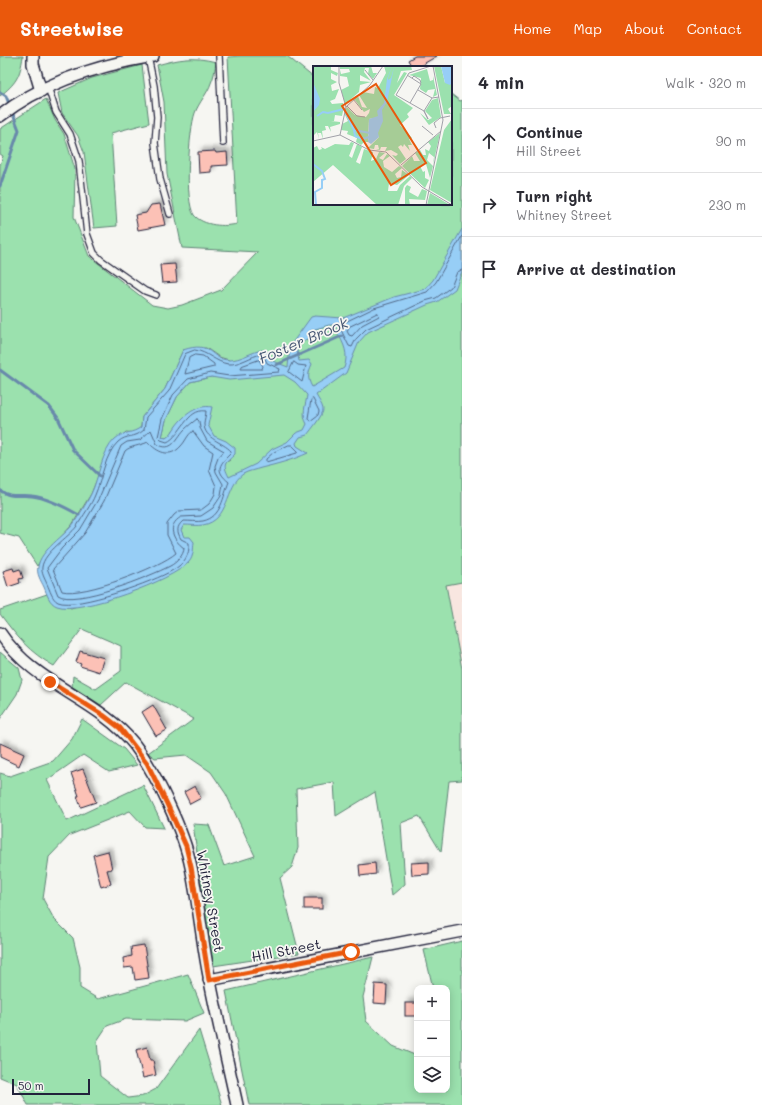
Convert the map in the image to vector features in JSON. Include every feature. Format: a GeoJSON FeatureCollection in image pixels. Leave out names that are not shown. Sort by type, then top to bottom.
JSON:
{"type":"FeatureCollection","features":[{"type":"Feature","properties":{"kind":"street"},"geometry":{"type":"LineString","coordinates":[[33,56],[33,64],[45,89]]}},
{"type":"Feature","properties":{"kind":"street"},"geometry":{"type":"LineString","coordinates":[[1,115],[17,104],[45,89],[91,70],[150,56]]}},
{"type":"Feature","properties":{"kind":"street","name":"Whitney Street"},"geometry":{"type":"LineString","coordinates":[[0,633],[14,652],[50,682],[103,715],[120,728],[147,763],[186,846],[191,867],[209,980],[237,1105]]}},
{"type":"Feature","properties":{"kind":"street","name":"Hill Street"},"geometry":{"type":"LineString","coordinates":[[209,980],[462,931]]}},
{"type":"Feature","properties":{"kind":"lane"},"geometry":{"type":"LineString","coordinates":[[150,56],[158,117],[155,143],[160,179],[170,214]]}},
{"type":"Feature","properties":{"kind":"lane"},"geometry":{"type":"LineString","coordinates":[[219,56],[223,143]]}},
{"type":"Feature","properties":{"kind":"lane"},"geometry":{"type":"LineString","coordinates":[[45,89],[56,112],[70,134],[79,160],[89,245],[101,260],[145,291],[156,295]]}},
{"type":"Feature","properties":{"kind":"shaded area"},"geometry":{"type":"Polygon","coordinates":[[[462,582],[462,669],[446,585],[462,582]]]}},
{"type":"Feature","properties":{"kind":"green space"},"geometry":{"type":"Polygon","coordinates":[[[0,56],[23,56],[19,74],[14,83],[0,96],[0,56]]]}},
{"type":"Feature","properties":{"kind":"green space"},"geometry":{"type":"Polygon","coordinates":[[[287,56],[313,77],[313,205],[452,205],[452,95],[460,101],[462,100],[462,582],[446,585],[462,669],[462,780],[449,781],[441,852],[419,816],[401,823],[405,884],[392,895],[375,792],[336,816],[334,782],[296,789],[298,848],[292,867],[280,878],[299,953],[213,966],[193,824],[209,825],[224,866],[255,856],[226,794],[211,772],[186,755],[155,758],[148,753],[194,719],[126,682],[101,705],[72,687],[73,676],[96,689],[121,671],[121,646],[82,629],[54,666],[37,655],[24,643],[0,614],[0,610],[47,594],[51,601],[71,608],[155,582],[176,535],[224,468],[225,463],[230,460],[174,429],[170,436],[166,438],[162,437],[166,420],[177,397],[190,382],[211,377],[229,360],[219,357],[206,348],[183,350],[165,389],[142,417],[141,427],[135,433],[126,432],[110,446],[91,494],[72,525],[42,558],[37,566],[19,538],[0,533],[0,165],[3,156],[0,154],[0,129],[46,99],[55,120],[64,134],[75,169],[74,217],[89,256],[152,305],[168,308],[182,305],[221,290],[258,252],[182,248],[167,174],[164,102],[157,65],[186,59],[200,59],[216,62],[212,81],[195,113],[193,122],[188,165],[189,195],[194,215],[198,219],[214,225],[232,225],[237,224],[228,57],[287,56]]]}},
{"type":"Feature","properties":{"kind":"green space"},"geometry":{"type":"Polygon","coordinates":[[[142,65],[149,123],[111,133],[117,226],[94,228],[84,152],[78,136],[62,113],[58,93],[92,78],[142,65]]]}},
{"type":"Feature","properties":{"kind":"green space"},"geometry":{"type":"Polygon","coordinates":[[[0,652],[19,668],[22,680],[17,694],[0,719],[0,652]]]}},
{"type":"Feature","properties":{"kind":"green space"},"geometry":{"type":"Polygon","coordinates":[[[82,719],[124,749],[137,765],[109,772],[83,755],[47,780],[67,821],[143,785],[164,828],[145,827],[130,811],[70,835],[49,857],[43,899],[54,919],[73,938],[80,967],[80,988],[98,999],[188,974],[204,1013],[185,1021],[126,1019],[107,1026],[97,1041],[100,1076],[128,1098],[143,1096],[156,1089],[199,1030],[222,1105],[28,1105],[17,1084],[0,1077],[0,773],[10,776],[53,761],[72,739],[82,719]]]}},
{"type":"Feature","properties":{"kind":"green space"},"geometry":{"type":"Polygon","coordinates":[[[462,941],[462,1105],[249,1105],[226,991],[373,957],[363,997],[366,1021],[393,1046],[414,1055],[414,1093],[450,1093],[450,985],[432,985],[424,950],[462,941]]]}},
{"type":"Feature","properties":{"kind":"water"},"geometry":{"type":"Polygon","coordinates":[[[462,229],[462,271],[455,289],[437,302],[427,305],[368,332],[359,342],[346,373],[316,395],[321,403],[323,411],[307,435],[300,437],[296,443],[297,446],[308,453],[291,460],[243,474],[237,480],[223,510],[218,517],[212,522],[203,525],[184,525],[181,530],[184,537],[190,537],[194,542],[193,555],[189,562],[165,578],[105,601],[69,607],[57,606],[52,603],[38,574],[40,561],[43,555],[70,528],[81,513],[94,488],[103,458],[110,444],[118,436],[135,431],[141,427],[142,417],[165,389],[183,350],[200,347],[222,359],[233,360],[262,350],[268,352],[270,360],[288,367],[290,346],[311,317],[343,318],[394,297],[425,289],[433,280],[462,229]],[[329,325],[312,330],[309,338],[296,346],[299,361],[309,360],[312,364],[309,381],[312,387],[344,368],[346,354],[342,341],[337,332],[339,325],[329,325]],[[284,375],[229,380],[211,377],[190,382],[177,397],[166,420],[162,437],[168,437],[179,422],[192,411],[202,407],[212,407],[208,425],[214,436],[226,441],[235,448],[235,454],[225,466],[229,477],[256,464],[272,449],[287,442],[296,433],[304,430],[307,424],[304,413],[307,395],[295,382],[284,375]]]}},
{"type":"Feature","properties":{"kind":"building"},"geometry":{"type":"Polygon","coordinates":[[[415,56],[437,56],[420,66],[411,66],[408,60],[415,56]]]}},
{"type":"Feature","properties":{"kind":"building"},"geometry":{"type":"Polygon","coordinates":[[[215,151],[216,153],[227,152],[228,165],[211,166],[211,172],[199,173],[198,152],[215,151]]]}},
{"type":"Feature","properties":{"kind":"building"},"geometry":{"type":"Polygon","coordinates":[[[160,204],[165,225],[138,230],[135,215],[146,213],[151,205],[160,204]]]}},
{"type":"Feature","properties":{"kind":"building"},"geometry":{"type":"Polygon","coordinates":[[[175,264],[177,282],[162,283],[160,265],[175,264]]]}},
{"type":"Feature","properties":{"kind":"building"},"geometry":{"type":"Polygon","coordinates":[[[13,568],[14,571],[20,569],[23,578],[19,579],[20,583],[8,587],[3,571],[13,568]]]}},
{"type":"Feature","properties":{"kind":"building"},"geometry":{"type":"Polygon","coordinates":[[[80,651],[104,658],[99,672],[80,666],[81,664],[76,662],[80,651]]]}},
{"type":"Feature","properties":{"kind":"building"},"geometry":{"type":"Polygon","coordinates":[[[153,705],[167,730],[156,736],[142,712],[153,705]]]}},
{"type":"Feature","properties":{"kind":"building"},"geometry":{"type":"Polygon","coordinates":[[[0,743],[24,754],[19,766],[0,757],[0,743]]]}},
{"type":"Feature","properties":{"kind":"building"},"geometry":{"type":"Polygon","coordinates":[[[83,769],[96,802],[81,807],[71,773],[83,769]]]}},
{"type":"Feature","properties":{"kind":"building"},"geometry":{"type":"Polygon","coordinates":[[[195,786],[201,798],[190,804],[184,792],[195,786]]]}},
{"type":"Feature","properties":{"kind":"building"},"geometry":{"type":"Polygon","coordinates":[[[108,851],[112,869],[107,870],[111,884],[101,887],[93,855],[108,851]]]}},
{"type":"Feature","properties":{"kind":"building"},"geometry":{"type":"Polygon","coordinates":[[[429,862],[429,874],[412,875],[411,863],[429,862]]]}},
{"type":"Feature","properties":{"kind":"building"},"geometry":{"type":"Polygon","coordinates":[[[375,863],[376,874],[360,876],[359,865],[375,863]]]}},
{"type":"Feature","properties":{"kind":"building"},"geometry":{"type":"Polygon","coordinates":[[[304,898],[322,898],[322,909],[304,909],[304,898]]]}},
{"type":"Feature","properties":{"kind":"building"},"geometry":{"type":"Polygon","coordinates":[[[144,945],[149,978],[135,980],[133,967],[124,968],[123,958],[132,956],[131,947],[144,945]]]}},
{"type":"Feature","properties":{"kind":"building"},"geometry":{"type":"Polygon","coordinates":[[[375,984],[387,985],[386,1004],[374,1003],[375,984]]]}},
{"type":"Feature","properties":{"kind":"building"},"geometry":{"type":"Polygon","coordinates":[[[405,1003],[414,1003],[414,1016],[405,1016],[405,1003]]]}},
{"type":"Feature","properties":{"kind":"building"},"geometry":{"type":"Polygon","coordinates":[[[147,1047],[150,1060],[153,1060],[156,1075],[143,1078],[136,1050],[147,1047]]]}},
{"type":"Feature","properties":{"kind":"waterway","name":"Foster Brook"},"geometry":{"type":"LineString","coordinates":[[0,92],[6,96],[19,130],[0,186]]}},
{"type":"Feature","properties":{"kind":"waterway","name":"Foster Brook"},"geometry":{"type":"LineString","coordinates":[[276,365],[342,336]]}},
{"type":"Feature","properties":{"kind":"waterway","name":"Foster Brook"},"geometry":{"type":"LineString","coordinates":[[0,370],[49,406],[58,418],[73,450],[100,476]]}},
{"type":"Feature","properties":{"kind":"waterway"},"geometry":{"type":"LineString","coordinates":[[0,490],[4,493],[12,495],[38,497],[62,506],[79,515]]}},
{"type":"Feature","properties":{"kind":"route"},"geometry":{"type":"LineString","coordinates":[[50,682],[103,715],[120,728],[147,763],[177,824],[186,846],[191,867],[209,980],[351,952]]}}]}
